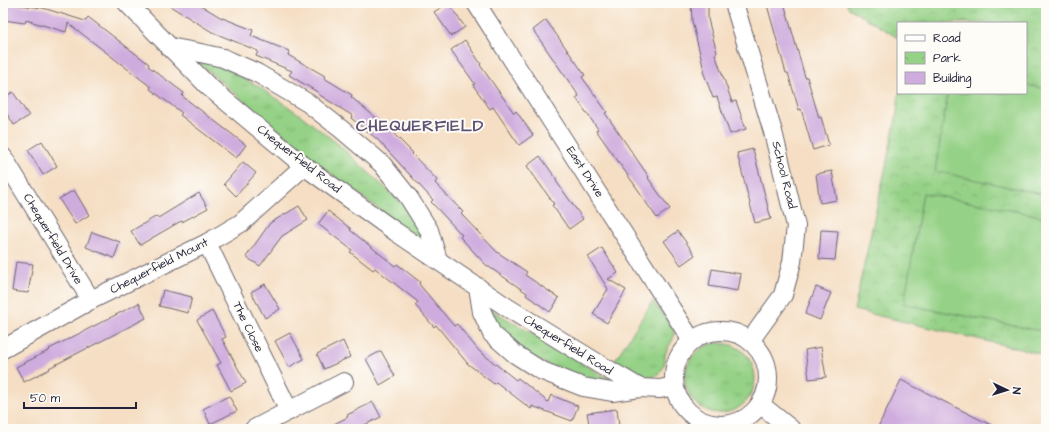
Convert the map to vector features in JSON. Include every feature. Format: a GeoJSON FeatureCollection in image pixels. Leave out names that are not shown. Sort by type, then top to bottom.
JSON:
{"type":"FeatureCollection","features":[{"type":"Feature","properties":{"kind":"street","name":"Chequerfield Road"},"geometry":{"type":"LineString","coordinates":[[127,3],[208,86],[304,166],[396,232],[508,308],[640,388]]}},
{"type":"Feature","properties":{"kind":"street","name":"School Road"},"geometry":{"type":"LineString","coordinates":[[734,3],[773,132],[796,226],[792,262],[783,295],[750,341]]}},
{"type":"Feature","properties":{"kind":"street","name":"East Drive"},"geometry":{"type":"LineString","coordinates":[[482,5],[692,341]]}},
{"type":"Feature","properties":{"kind":"street"},"geometry":{"type":"LineString","coordinates":[[169,46],[223,58],[257,73],[308,103],[341,129],[382,164],[409,198],[429,230],[438,260]]}},
{"type":"Feature","properties":{"kind":"street","name":"Chequerfield Drive"},"geometry":{"type":"LineString","coordinates":[[3,157],[91,300]]}},
{"type":"Feature","properties":{"kind":"street","name":"Chequerfield Mount"},"geometry":{"type":"LineString","coordinates":[[3,350],[91,300],[206,243],[241,223],[304,166]]}},
{"type":"Feature","properties":{"kind":"street","name":"The Close"},"geometry":{"type":"LineString","coordinates":[[206,243],[289,411]]}},
{"type":"Feature","properties":{"kind":"street","name":"Chequerfield Road"},"geometry":{"type":"LineString","coordinates":[[478,287],[482,312],[492,334],[515,354],[540,370],[583,387],[612,392],[640,388],[660,389],[674,386]]}},
{"type":"Feature","properties":{"kind":"street"},"geometry":{"type":"LineString","coordinates":[[721,331],[736,334],[750,341],[759,351],[766,364],[768,378],[766,391],[760,404],[747,417],[731,424],[706,426],[686,410],[679,400],[674,386],[674,371],[680,354],[692,341],[706,334],[721,331]]}},
{"type":"Feature","properties":{"kind":"street"},"geometry":{"type":"LineString","coordinates":[[254,429],[344,382]]}},
{"type":"Feature","properties":{"kind":"street"},"geometry":{"type":"LineString","coordinates":[[760,404],[791,429]]}},
{"type":"Feature","properties":{"kind":"green space"},"geometry":{"type":"Polygon","coordinates":[[[846,3],[1046,3],[1046,355],[854,310],[897,113],[899,94],[1027,94],[1027,22],[897,22],[897,37],[849,8],[846,3]]]}},
{"type":"Feature","properties":{"kind":"green space"},"geometry":{"type":"Polygon","coordinates":[[[199,60],[222,66],[259,87],[299,114],[338,144],[401,203],[424,232],[430,247],[320,165],[199,63],[199,60]]]}},
{"type":"Feature","properties":{"kind":"green space"},"geometry":{"type":"Polygon","coordinates":[[[1027,85],[1046,89],[1046,195],[935,171],[948,94],[1027,94],[1027,85]]]}},
{"type":"Feature","properties":{"kind":"green space"},"geometry":{"type":"Polygon","coordinates":[[[923,193],[1046,217],[1046,332],[904,304],[923,193]]]}},
{"type":"Feature","properties":{"kind":"green space"},"geometry":{"type":"Polygon","coordinates":[[[653,301],[671,325],[674,335],[665,354],[665,363],[661,371],[654,376],[645,378],[615,360],[653,301]]]}},
{"type":"Feature","properties":{"kind":"green space"},"geometry":{"type":"Polygon","coordinates":[[[490,310],[614,382],[613,385],[583,384],[517,348],[500,330],[490,310]]]}},
{"type":"Feature","properties":{"kind":"green space"},"geometry":{"type":"Polygon","coordinates":[[[720,343],[733,346],[745,353],[752,365],[755,378],[752,391],[745,403],[733,410],[720,413],[707,410],[695,403],[688,391],[685,378],[688,365],[695,353],[707,346],[720,343]]]}},
{"type":"Feature","properties":{"kind":"building"},"geometry":{"type":"Polygon","coordinates":[[[3,3],[43,8],[85,21],[88,17],[184,93],[182,96],[246,145],[236,158],[180,115],[182,113],[150,89],[151,87],[68,23],[66,32],[26,20],[25,23],[3,20],[3,3]]]}},
{"type":"Feature","properties":{"kind":"building"},"geometry":{"type":"Polygon","coordinates":[[[165,3],[197,3],[220,17],[253,30],[251,36],[289,51],[288,55],[325,76],[324,78],[352,95],[351,97],[387,127],[413,153],[412,154],[437,180],[435,183],[463,212],[461,214],[497,252],[527,272],[525,275],[559,298],[550,312],[526,295],[527,293],[486,265],[460,237],[462,235],[431,202],[433,200],[378,140],[351,118],[353,116],[289,75],[292,71],[256,56],[258,51],[212,32],[165,3]]]}},
{"type":"Feature","properties":{"kind":"building"},"geometry":{"type":"Polygon","coordinates":[[[448,3],[465,27],[451,36],[434,12],[448,3]]]}},
{"type":"Feature","properties":{"kind":"building"},"geometry":{"type":"Polygon","coordinates":[[[691,3],[708,3],[708,19],[717,53],[715,54],[732,102],[736,101],[746,129],[730,134],[717,97],[713,98],[703,71],[692,21],[691,3]]]}},
{"type":"Feature","properties":{"kind":"building"},"geometry":{"type":"Polygon","coordinates":[[[773,3],[784,3],[805,77],[807,77],[819,118],[821,117],[829,145],[813,150],[801,109],[799,110],[788,73],[786,73],[767,5],[773,3]]]}},
{"type":"Feature","properties":{"kind":"building"},"geometry":{"type":"Polygon","coordinates":[[[546,20],[585,75],[582,77],[607,112],[605,113],[670,209],[657,218],[596,130],[598,129],[576,98],[579,96],[533,30],[546,20]]]}},
{"type":"Feature","properties":{"kind":"building"},"geometry":{"type":"Polygon","coordinates":[[[465,40],[481,64],[480,65],[514,113],[516,111],[533,135],[519,145],[493,107],[490,109],[473,85],[475,84],[451,50],[465,40]]]}},
{"type":"Feature","properties":{"kind":"building"},"geometry":{"type":"Polygon","coordinates":[[[13,92],[29,116],[14,125],[3,107],[3,98],[13,92]]]}},
{"type":"Feature","properties":{"kind":"building"},"geometry":{"type":"Polygon","coordinates":[[[42,141],[57,166],[43,175],[28,150],[42,141]]]}},
{"type":"Feature","properties":{"kind":"building"},"geometry":{"type":"Polygon","coordinates":[[[753,149],[771,219],[755,223],[737,153],[753,149]]]}},
{"type":"Feature","properties":{"kind":"building"},"geometry":{"type":"Polygon","coordinates":[[[540,156],[583,219],[569,229],[552,205],[554,204],[527,166],[540,156]]]}},
{"type":"Feature","properties":{"kind":"building"},"geometry":{"type":"Polygon","coordinates":[[[243,162],[256,173],[236,196],[224,184],[243,162]]]}},
{"type":"Feature","properties":{"kind":"building"},"geometry":{"type":"Polygon","coordinates":[[[832,171],[837,200],[820,203],[816,174],[832,171]]]}},
{"type":"Feature","properties":{"kind":"building"},"geometry":{"type":"Polygon","coordinates":[[[74,190],[89,215],[75,224],[59,199],[74,190]]]}},
{"type":"Feature","properties":{"kind":"building"},"geometry":{"type":"Polygon","coordinates":[[[199,193],[208,208],[182,222],[181,221],[140,245],[131,231],[157,216],[158,218],[199,193]]]}},
{"type":"Feature","properties":{"kind":"building"},"geometry":{"type":"Polygon","coordinates":[[[299,206],[308,220],[282,236],[260,266],[246,257],[270,223],[299,206]]]}},
{"type":"Feature","properties":{"kind":"building"},"geometry":{"type":"Polygon","coordinates":[[[328,211],[395,266],[397,264],[420,282],[419,284],[454,326],[457,324],[479,351],[516,380],[518,378],[548,402],[551,395],[578,406],[572,421],[532,406],[531,409],[496,382],[494,384],[468,364],[436,325],[434,327],[415,305],[418,302],[375,268],[373,270],[350,252],[352,250],[318,224],[328,211]]]}},
{"type":"Feature","properties":{"kind":"building"},"geometry":{"type":"Polygon","coordinates":[[[821,230],[838,231],[835,260],[819,259],[821,230]]]}},
{"type":"Feature","properties":{"kind":"building"},"geometry":{"type":"Polygon","coordinates":[[[678,231],[695,255],[681,265],[664,241],[678,231]]]}},
{"type":"Feature","properties":{"kind":"building"},"geometry":{"type":"Polygon","coordinates":[[[92,232],[120,242],[114,258],[86,247],[92,232]]]}},
{"type":"Feature","properties":{"kind":"building"},"geometry":{"type":"Polygon","coordinates":[[[602,248],[618,273],[608,279],[626,290],[607,323],[593,314],[608,289],[588,257],[602,248]]]}},
{"type":"Feature","properties":{"kind":"building"},"geometry":{"type":"Polygon","coordinates":[[[16,262],[33,264],[28,293],[12,291],[16,262]]]}},
{"type":"Feature","properties":{"kind":"building"},"geometry":{"type":"Polygon","coordinates":[[[712,269],[741,274],[738,291],[709,286],[712,269]]]}},
{"type":"Feature","properties":{"kind":"building"},"geometry":{"type":"Polygon","coordinates":[[[265,284],[280,309],[265,318],[251,292],[265,284]]]}},
{"type":"Feature","properties":{"kind":"building"},"geometry":{"type":"Polygon","coordinates":[[[816,287],[831,293],[820,320],[805,314],[816,287]]]}},
{"type":"Feature","properties":{"kind":"building"},"geometry":{"type":"Polygon","coordinates":[[[163,290],[192,297],[188,313],[159,306],[163,290]]]}},
{"type":"Feature","properties":{"kind":"building"},"geometry":{"type":"Polygon","coordinates":[[[139,303],[146,318],[24,382],[16,367],[139,303]]]}},
{"type":"Feature","properties":{"kind":"building"},"geometry":{"type":"Polygon","coordinates":[[[212,311],[226,337],[222,339],[246,383],[231,391],[217,365],[221,363],[197,320],[212,311]]]}},
{"type":"Feature","properties":{"kind":"building"},"geometry":{"type":"Polygon","coordinates":[[[290,333],[304,359],[289,367],[275,341],[290,333]]]}},
{"type":"Feature","properties":{"kind":"building"},"geometry":{"type":"Polygon","coordinates":[[[343,341],[350,357],[324,369],[317,354],[343,341]]]}},
{"type":"Feature","properties":{"kind":"building"},"geometry":{"type":"Polygon","coordinates":[[[821,347],[826,377],[809,379],[805,350],[821,347]]]}},
{"type":"Feature","properties":{"kind":"building"},"geometry":{"type":"Polygon","coordinates":[[[381,351],[395,376],[380,385],[366,359],[381,351]]]}},
{"type":"Feature","properties":{"kind":"building"},"geometry":{"type":"Polygon","coordinates":[[[901,380],[999,429],[877,429],[901,380]]]}},
{"type":"Feature","properties":{"kind":"building"},"geometry":{"type":"Polygon","coordinates":[[[229,396],[237,411],[210,424],[203,409],[229,396]]]}},
{"type":"Feature","properties":{"kind":"building"},"geometry":{"type":"Polygon","coordinates":[[[373,402],[381,417],[356,429],[324,429],[348,417],[347,415],[373,402]]]}},
{"type":"Feature","properties":{"kind":"building"},"geometry":{"type":"Polygon","coordinates":[[[617,409],[619,426],[590,429],[587,413],[617,409]]]}},
{"type":"Feature","properties":{"kind":"district","name":"CHEQUERFIELD"},"geometry":{"type":"Point","coordinates":[420,126]}}]}
